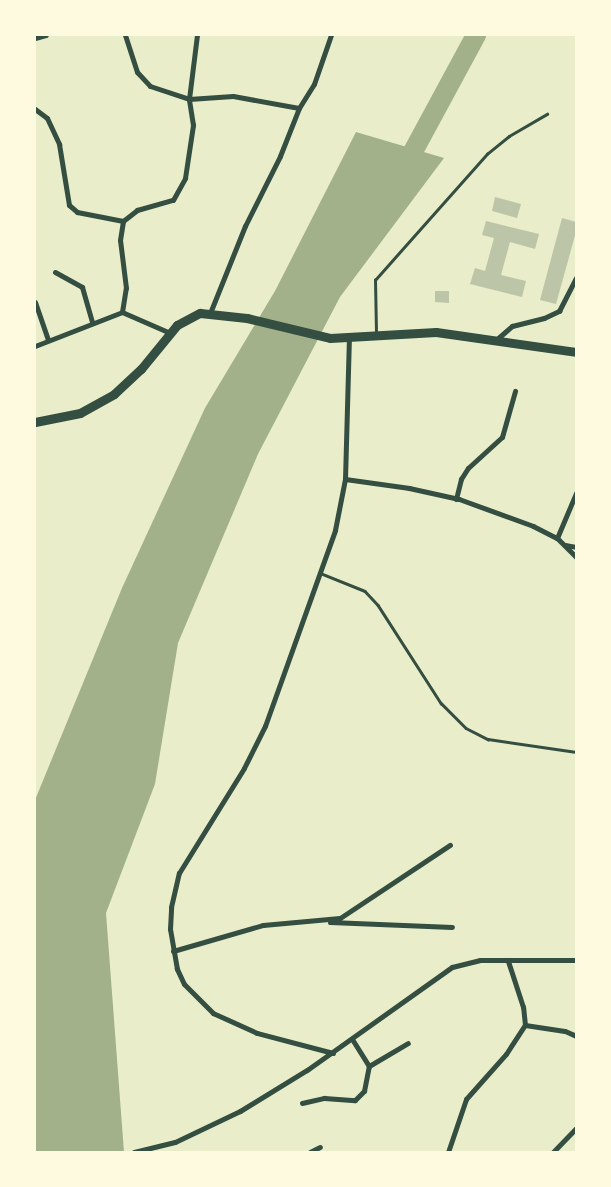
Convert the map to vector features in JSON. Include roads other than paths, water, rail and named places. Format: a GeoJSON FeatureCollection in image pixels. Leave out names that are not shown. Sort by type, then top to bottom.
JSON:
{"type":"FeatureCollection","features":[{"type":"Feature","properties":{"kind":"highway"},"geometry":{"type":"LineString","coordinates":[[35,422],[80,413],[114,394],[141,369],[170,333],[189,318],[210,313],[247,318],[330,338],[436,332],[497,339],[576,352]]}},
{"type":"Feature","properties":{"kind":"street"},"geometry":{"type":"LineString","coordinates":[[35,38],[46,35]]}},
{"type":"Feature","properties":{"kind":"street"},"geometry":{"type":"LineString","coordinates":[[125,35],[137,72],[150,86],[189,99],[232,96],[299,108]]}},
{"type":"Feature","properties":{"kind":"street"},"geometry":{"type":"LineString","coordinates":[[122,312],[126,288],[120,240],[123,221],[137,210],[173,200],[185,178],[193,125],[189,99],[197,35]]}},
{"type":"Feature","properties":{"kind":"street"},"geometry":{"type":"LineString","coordinates":[[210,313],[299,108],[314,84],[331,35]]}},
{"type":"Feature","properties":{"kind":"street"},"geometry":{"type":"LineString","coordinates":[[35,109],[46,118],[59,144],[68,205],[77,212],[123,221]]}},
{"type":"Feature","properties":{"kind":"street"},"geometry":{"type":"LineString","coordinates":[[55,272],[82,287],[92,322]]}},
{"type":"Feature","properties":{"kind":"street"},"geometry":{"type":"LineString","coordinates":[[497,339],[512,326],[544,318],[559,311],[576,278]]}},
{"type":"Feature","properties":{"kind":"street"},"geometry":{"type":"LineString","coordinates":[[35,302],[48,339]]}},
{"type":"Feature","properties":{"kind":"street"},"geometry":{"type":"LineString","coordinates":[[35,346],[48,339],[122,312],[170,333]]}},
{"type":"Feature","properties":{"kind":"street"},"geometry":{"type":"LineString","coordinates":[[333,1053],[257,1032],[214,1013],[184,984],[172,951],[171,907],[180,873],[244,768],[265,726],[335,530],[345,479],[349,338]]}},
{"type":"Feature","properties":{"kind":"street"},"geometry":{"type":"LineString","coordinates":[[456,499],[461,479],[468,468],[502,436],[516,391]]}},
{"type":"Feature","properties":{"kind":"street"},"geometry":{"type":"LineString","coordinates":[[345,479],[410,488],[456,499],[557,538],[576,557]]}},
{"type":"Feature","properties":{"kind":"street"},"geometry":{"type":"LineString","coordinates":[[557,538],[576,493]]}},
{"type":"Feature","properties":{"kind":"street"},"geometry":{"type":"LineString","coordinates":[[565,545],[576,547]]}},
{"type":"Feature","properties":{"kind":"street"},"geometry":{"type":"LineString","coordinates":[[323,922],[352,913],[450,845]]}},
{"type":"Feature","properties":{"kind":"street"},"geometry":{"type":"LineString","coordinates":[[172,951],[263,924],[323,922],[452,928]]}},
{"type":"Feature","properties":{"kind":"street"},"geometry":{"type":"LineString","coordinates":[[134,1152],[166,1145],[240,1111],[333,1053],[452,966],[468,961],[576,960]]}},
{"type":"Feature","properties":{"kind":"street"},"geometry":{"type":"LineString","coordinates":[[448,1152],[466,1099],[500,1061],[525,1025],[523,1007],[508,961]]}},
{"type":"Feature","properties":{"kind":"street"},"geometry":{"type":"LineString","coordinates":[[525,1025],[564,1031],[576,1036]]}},
{"type":"Feature","properties":{"kind":"street"},"geometry":{"type":"LineString","coordinates":[[352,1039],[370,1066]]}},
{"type":"Feature","properties":{"kind":"street"},"geometry":{"type":"LineString","coordinates":[[302,1103],[324,1098],[355,1100],[364,1091],[370,1066],[408,1043]]}},
{"type":"Feature","properties":{"kind":"street"},"geometry":{"type":"LineString","coordinates":[[553,1152],[576,1128]]}},
{"type":"Feature","properties":{"kind":"street"},"geometry":{"type":"LineString","coordinates":[[166,1145],[168,1152]]}},
{"type":"Feature","properties":{"kind":"street"},"geometry":{"type":"LineString","coordinates":[[310,1152],[320,1147]]}},
{"type":"Feature","properties":{"kind":"lane"},"geometry":{"type":"LineString","coordinates":[[376,336],[376,280],[487,154],[509,136],[547,114]]}},
{"type":"Feature","properties":{"kind":"lane"},"geometry":{"type":"LineString","coordinates":[[320,573],[364,590],[378,605],[441,703],[466,728],[488,739],[576,752]]}},
{"type":"Feature","properties":{"kind":"waterway"},"geometry":{"type":"LineString","coordinates":[[402,172],[476,35]]}}]}
